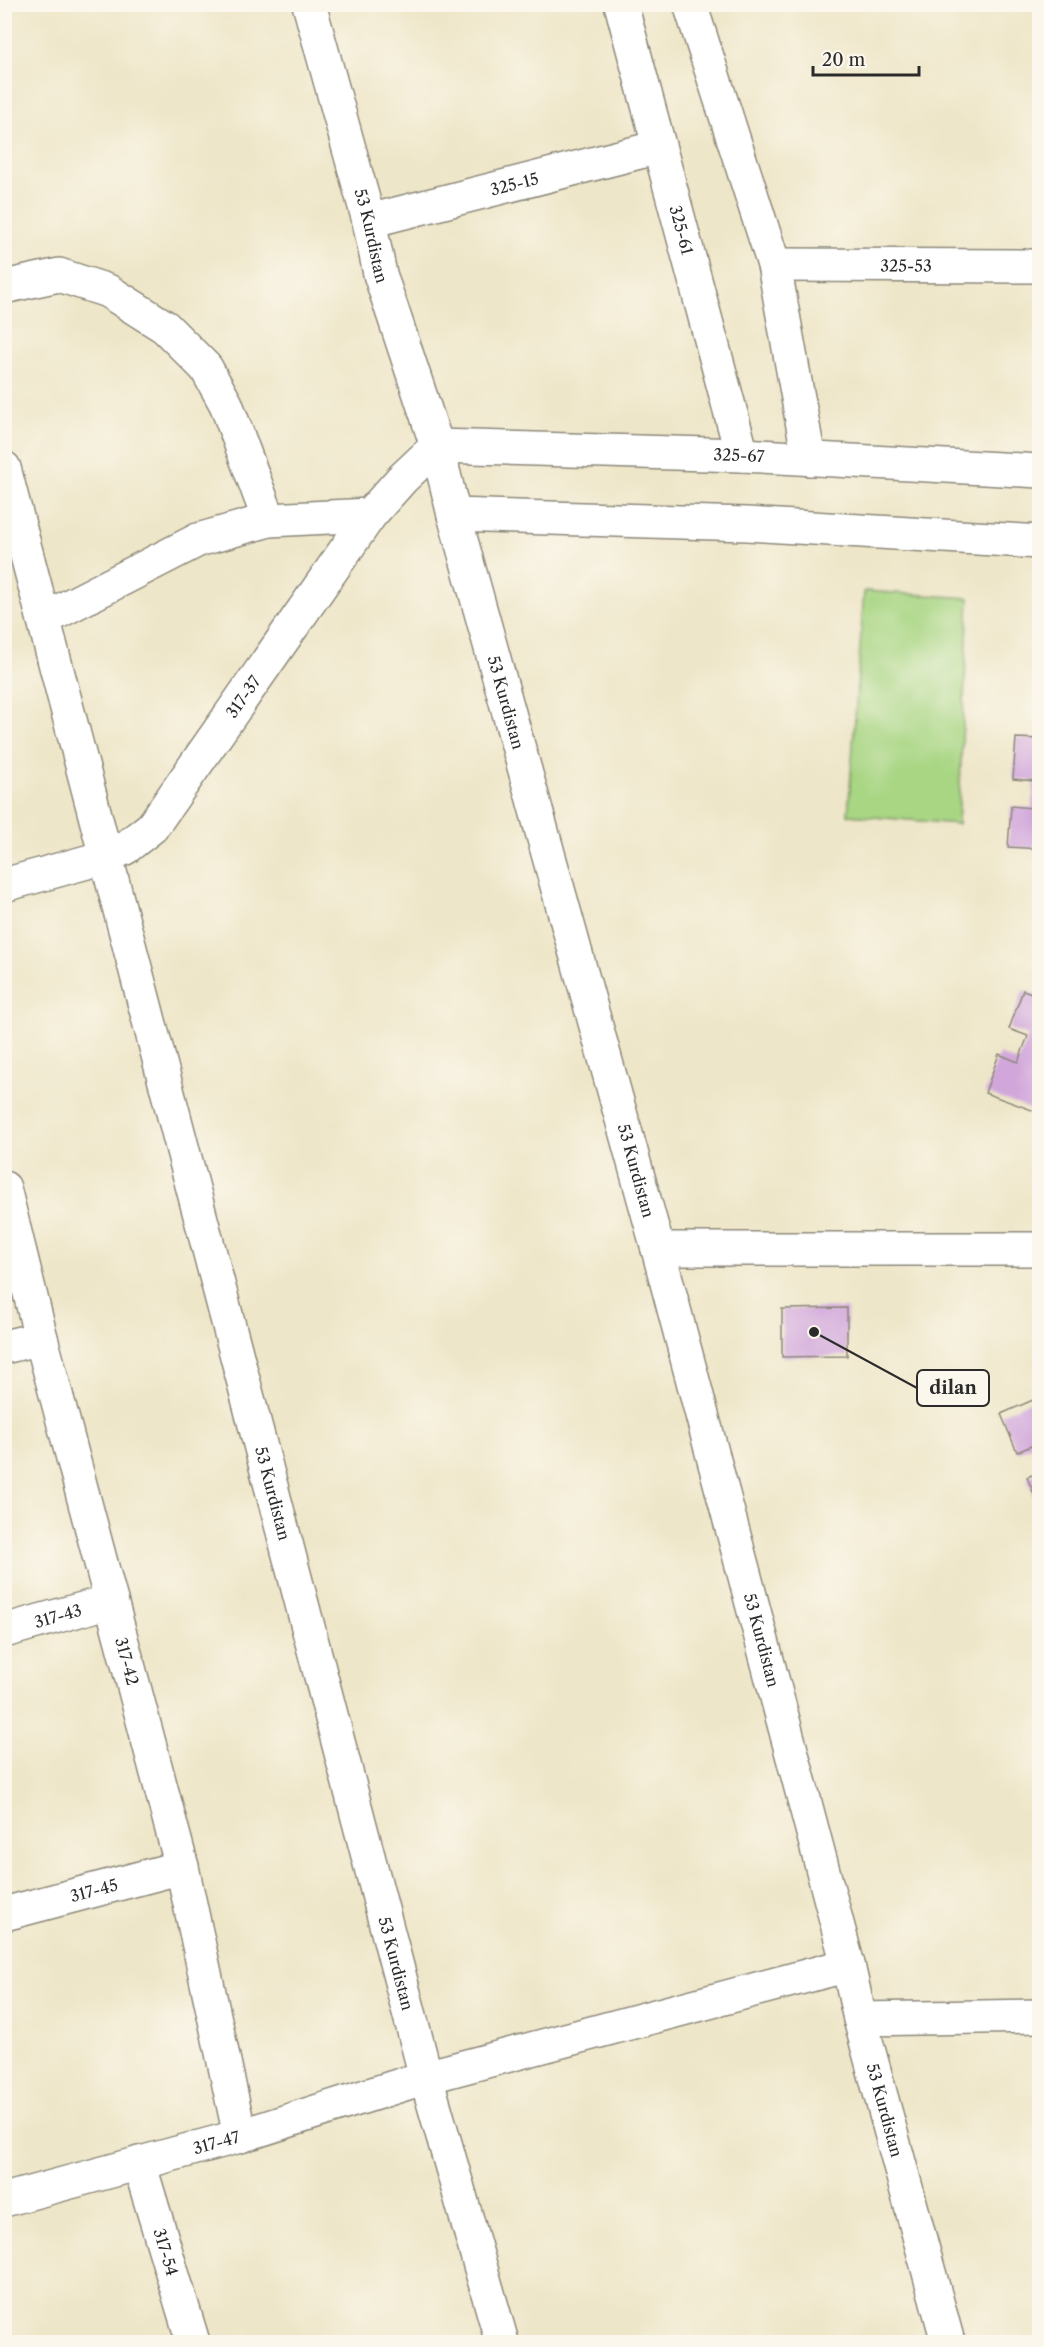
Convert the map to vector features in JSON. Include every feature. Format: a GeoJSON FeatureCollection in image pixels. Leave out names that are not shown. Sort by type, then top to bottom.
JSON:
{"type":"FeatureCollection","features":[{"type":"Feature","properties":{"kind":"street","name":"53 Kurdistan"},"geometry":{"type":"LineString","coordinates":[[309,4],[369,221],[380,274],[437,446],[658,1249],[848,1965],[860,2019],[948,2343]]}},
{"type":"Feature","properties":{"kind":"street","name":"325-61"},"geometry":{"type":"LineString","coordinates":[[621,4],[742,455]]}},
{"type":"Feature","properties":{"kind":"street"},"geometry":{"type":"LineString","coordinates":[[690,4],[774,266],[809,459]]}},
{"type":"Feature","properties":{"kind":"street","name":"325-15"},"geometry":{"type":"LineString","coordinates":[[369,221],[659,147]]}},
{"type":"Feature","properties":{"kind":"street","name":"325-53"},"geometry":{"type":"LineString","coordinates":[[774,266],[1040,266]]}},
{"type":"Feature","properties":{"kind":"street"},"geometry":{"type":"LineString","coordinates":[[4,287],[59,275],[108,291],[165,327],[206,368],[221,395],[269,520]]}},
{"type":"Feature","properties":{"kind":"street","name":"325-67"},"geometry":{"type":"LineString","coordinates":[[437,446],[742,455],[1040,471]]}},
{"type":"Feature","properties":{"kind":"street","name":"317-37"},"geometry":{"type":"LineString","coordinates":[[4,885],[105,857],[125,848],[152,827],[370,515],[402,479],[437,446]]}},
{"type":"Feature","properties":{"kind":"street","name":"53 Kurdistan"},"geometry":{"type":"LineString","coordinates":[[4,468],[426,2077],[502,2343]]}},
{"type":"Feature","properties":{"kind":"street"},"geometry":{"type":"LineString","coordinates":[[454,514],[747,524],[1040,542]]}},
{"type":"Feature","properties":{"kind":"street"},"geometry":{"type":"LineString","coordinates":[[44,619],[198,540],[269,520],[370,515]]}},
{"type":"Feature","properties":{"kind":"street","name":"317-42"},"geometry":{"type":"LineString","coordinates":[[4,1188],[41,1338],[182,1867],[240,2136]]}},
{"type":"Feature","properties":{"kind":"street"},"geometry":{"type":"LineString","coordinates":[[658,1249],[1040,1250]]}},
{"type":"Feature","properties":{"kind":"street"},"geometry":{"type":"LineString","coordinates":[[4,1347],[41,1338]]}},
{"type":"Feature","properties":{"kind":"street","name":"317-43"},"geometry":{"type":"LineString","coordinates":[[4,1631],[111,1601]]}},
{"type":"Feature","properties":{"kind":"street","name":"317-45"},"geometry":{"type":"LineString","coordinates":[[4,1914],[182,1867]]}},
{"type":"Feature","properties":{"kind":"street","name":"317-47"},"geometry":{"type":"LineString","coordinates":[[4,2200],[240,2136],[426,2077],[848,1965]]}},
{"type":"Feature","properties":{"kind":"street"},"geometry":{"type":"LineString","coordinates":[[860,2019],[1040,2016]]}},
{"type":"Feature","properties":{"kind":"street","name":"317-54"},"geometry":{"type":"LineString","coordinates":[[139,2163],[193,2343]]}},
{"type":"Feature","properties":{"kind":"green space"},"geometry":{"type":"Polygon","coordinates":[[[864,591],[969,598],[958,824],[848,815],[864,591]]]}},
{"type":"Feature","properties":{"kind":"building"},"geometry":{"type":"Polygon","coordinates":[[[1016,738],[1040,739],[1040,849],[1008,847],[1011,806],[1032,808],[1034,781],[1013,779],[1016,738]]]}},
{"type":"Feature","properties":{"kind":"building"},"geometry":{"type":"Polygon","coordinates":[[[1023,990],[1040,996],[1040,1113],[985,1093],[999,1054],[1018,1062],[1028,1036],[1009,1029],[1023,990]]]}},
{"type":"Feature","properties":{"kind":"building"},"geometry":{"type":"Polygon","coordinates":[[[847,1308],[847,1356],[782,1357],[782,1309],[847,1308]]]}},
{"type":"Feature","properties":{"kind":"building"},"geometry":{"type":"Polygon","coordinates":[[[1040,1397],[1040,1452],[1036,1444],[1017,1452],[1001,1414],[1040,1397]]]}},
{"type":"Feature","properties":{"kind":"building"},"geometry":{"type":"Polygon","coordinates":[[[1040,1472],[1040,1507],[1039,1507],[1027,1477],[1040,1472]]]}},
{"type":"Feature","properties":{"kind":"place","name":"dilan"},"geometry":{"type":"Point","coordinates":[814,1332]}}]}
